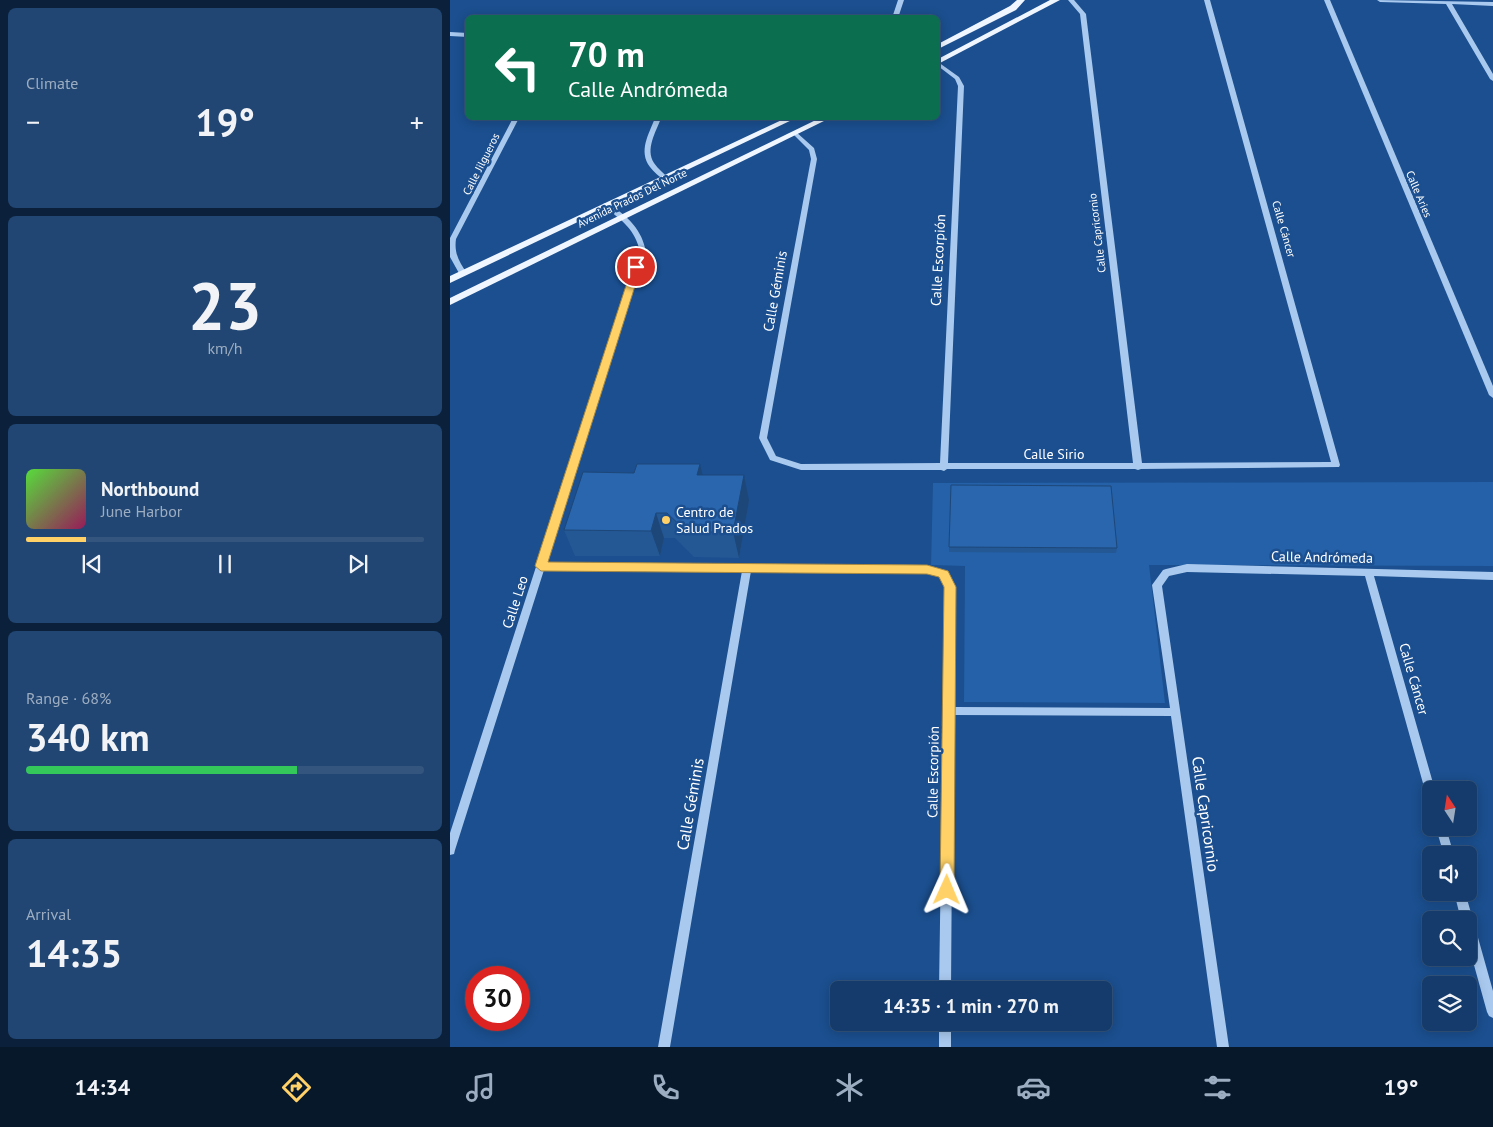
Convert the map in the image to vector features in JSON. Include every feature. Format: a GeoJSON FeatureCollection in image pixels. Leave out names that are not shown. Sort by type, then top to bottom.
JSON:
{"type":"FeatureCollection","features":[{"type":"Feature","properties":{"kind":"main road"},"geometry":{"type":"LineString","coordinates":[[940,46],[1013,8],[1021,0]]}},
{"type":"Feature","properties":{"kind":"main road"},"geometry":{"type":"LineString","coordinates":[[940,62],[1056,0]]}},
{"type":"Feature","properties":{"kind":"main road","name":"Avenida Prados Del Norte"},"geometry":{"type":"LineString","coordinates":[[450,280],[788,120]]}},
{"type":"Feature","properties":{"kind":"main road","name":"Avenida Prados Del Norte"},"geometry":{"type":"LineString","coordinates":[[450,302],[822,120]]}},
{"type":"Feature","properties":{"kind":"street"},"geometry":{"type":"LineString","coordinates":[[896,15],[901,0]]}},
{"type":"Feature","properties":{"kind":"street","name":"Calle Capricornio"},"geometry":{"type":"LineString","coordinates":[[1071,0],[1083,14],[1138,467]]}},
{"type":"Feature","properties":{"kind":"street","name":"Calle Cáncer"},"geometry":{"type":"LineString","coordinates":[[1207,0],[1336,465]]}},
{"type":"Feature","properties":{"kind":"street","name":"Calle Aries"},"geometry":{"type":"LineString","coordinates":[[1327,0],[1493,395]]}},
{"type":"Feature","properties":{"kind":"street"},"geometry":{"type":"LineString","coordinates":[[1380,0],[1493,4]]}},
{"type":"Feature","properties":{"kind":"street"},"geometry":{"type":"LineString","coordinates":[[1448,2],[1493,79]]}},
{"type":"Feature","properties":{"kind":"street"},"geometry":{"type":"LineString","coordinates":[[450,34],[465,35]]}},
{"type":"Feature","properties":{"kind":"street","name":"Calle Escorpión"},"geometry":{"type":"LineString","coordinates":[[940,65],[957,78],[961,86],[944,468]]}},
{"type":"Feature","properties":{"kind":"street","name":"Calle Jilgueros"},"geometry":{"type":"LineString","coordinates":[[463,273],[454,262],[451,250],[453,239],[515,120]]}},
{"type":"Feature","properties":{"kind":"street"},"geometry":{"type":"LineString","coordinates":[[657,120],[646,158],[651,166],[665,178]]}},
{"type":"Feature","properties":{"kind":"street","name":"Calle Géminis"},"geometry":{"type":"LineString","coordinates":[[773,458],[763,438],[814,160],[812,149],[795,133]]}},
{"type":"Feature","properties":{"kind":"street","name":"Calle Leo"},"geometry":{"type":"LineString","coordinates":[[450,850],[642,248],[641,238],[636,229],[605,205]]}},
{"type":"Feature","properties":{"kind":"street","name":"Calle Sirio"},"geometry":{"type":"LineString","coordinates":[[773,458],[801,467],[944,468],[1336,465]]}},
{"type":"Feature","properties":{"kind":"street"},"geometry":{"type":"LineString","coordinates":[[541,566],[748,567]]}},
{"type":"Feature","properties":{"kind":"street","name":"Calle Escorpión"},"geometry":{"type":"LineString","coordinates":[[748,567],[927,570],[944,574],[950,587],[946,981]]}},
{"type":"Feature","properties":{"kind":"street","name":"Calle Géminis"},"geometry":{"type":"LineString","coordinates":[[664,1047],[748,567]]}},
{"type":"Feature","properties":{"kind":"street","name":"Calle Andrómeda"},"geometry":{"type":"LineString","coordinates":[[1157,585],[1166,572],[1187,568],[1493,576]]}},
{"type":"Feature","properties":{"kind":"street","name":"Calle Cáncer"},"geometry":{"type":"LineString","coordinates":[[1368,572],[1427,781]]}},
{"type":"Feature","properties":{"kind":"street","name":"Calle Capricornio"},"geometry":{"type":"LineString","coordinates":[[1157,585],[1223,1047]]}},
{"type":"Feature","properties":{"kind":"street"},"geometry":{"type":"LineString","coordinates":[[949,711],[1175,712]]}},
{"type":"Feature","properties":{"kind":"street"},"geometry":{"type":"LineString","coordinates":[[1477,955],[1493,1012]]}},
{"type":"Feature","properties":{"kind":"street"},"geometry":{"type":"LineString","coordinates":[[945,1031],[945,1047]]}},
{"type":"Feature","properties":{"kind":"shaded area"},"geometry":{"type":"Polygon","coordinates":[[[1493,482],[1493,566],[1149,565],[1165,703],[964,702],[965,566],[931,565],[933,483],[1493,482]]]}},
{"type":"Feature","properties":{"kind":"building"},"geometry":{"type":"Polygon","coordinates":[[[637,464],[700,464],[697,475],[744,475],[733,532],[687,532],[667,513],[656,513],[651,531],[564,530],[583,472],[634,473],[637,464]]]}},
{"type":"Feature","properties":{"kind":"building"},"geometry":{"type":"Polygon","coordinates":[[[951,485],[1111,486],[1117,548],[949,547],[951,485]]]}},
{"type":"Feature","properties":{"kind":"place","name":"Centro de Salud Prados"},"geometry":{"type":"Point","coordinates":[666,520]}},
{"type":"Feature","properties":{"kind":"route"},"geometry":{"type":"LineString","coordinates":[[636,267],[541,566],[927,570],[944,574],[950,587],[947,890]]}}]}
